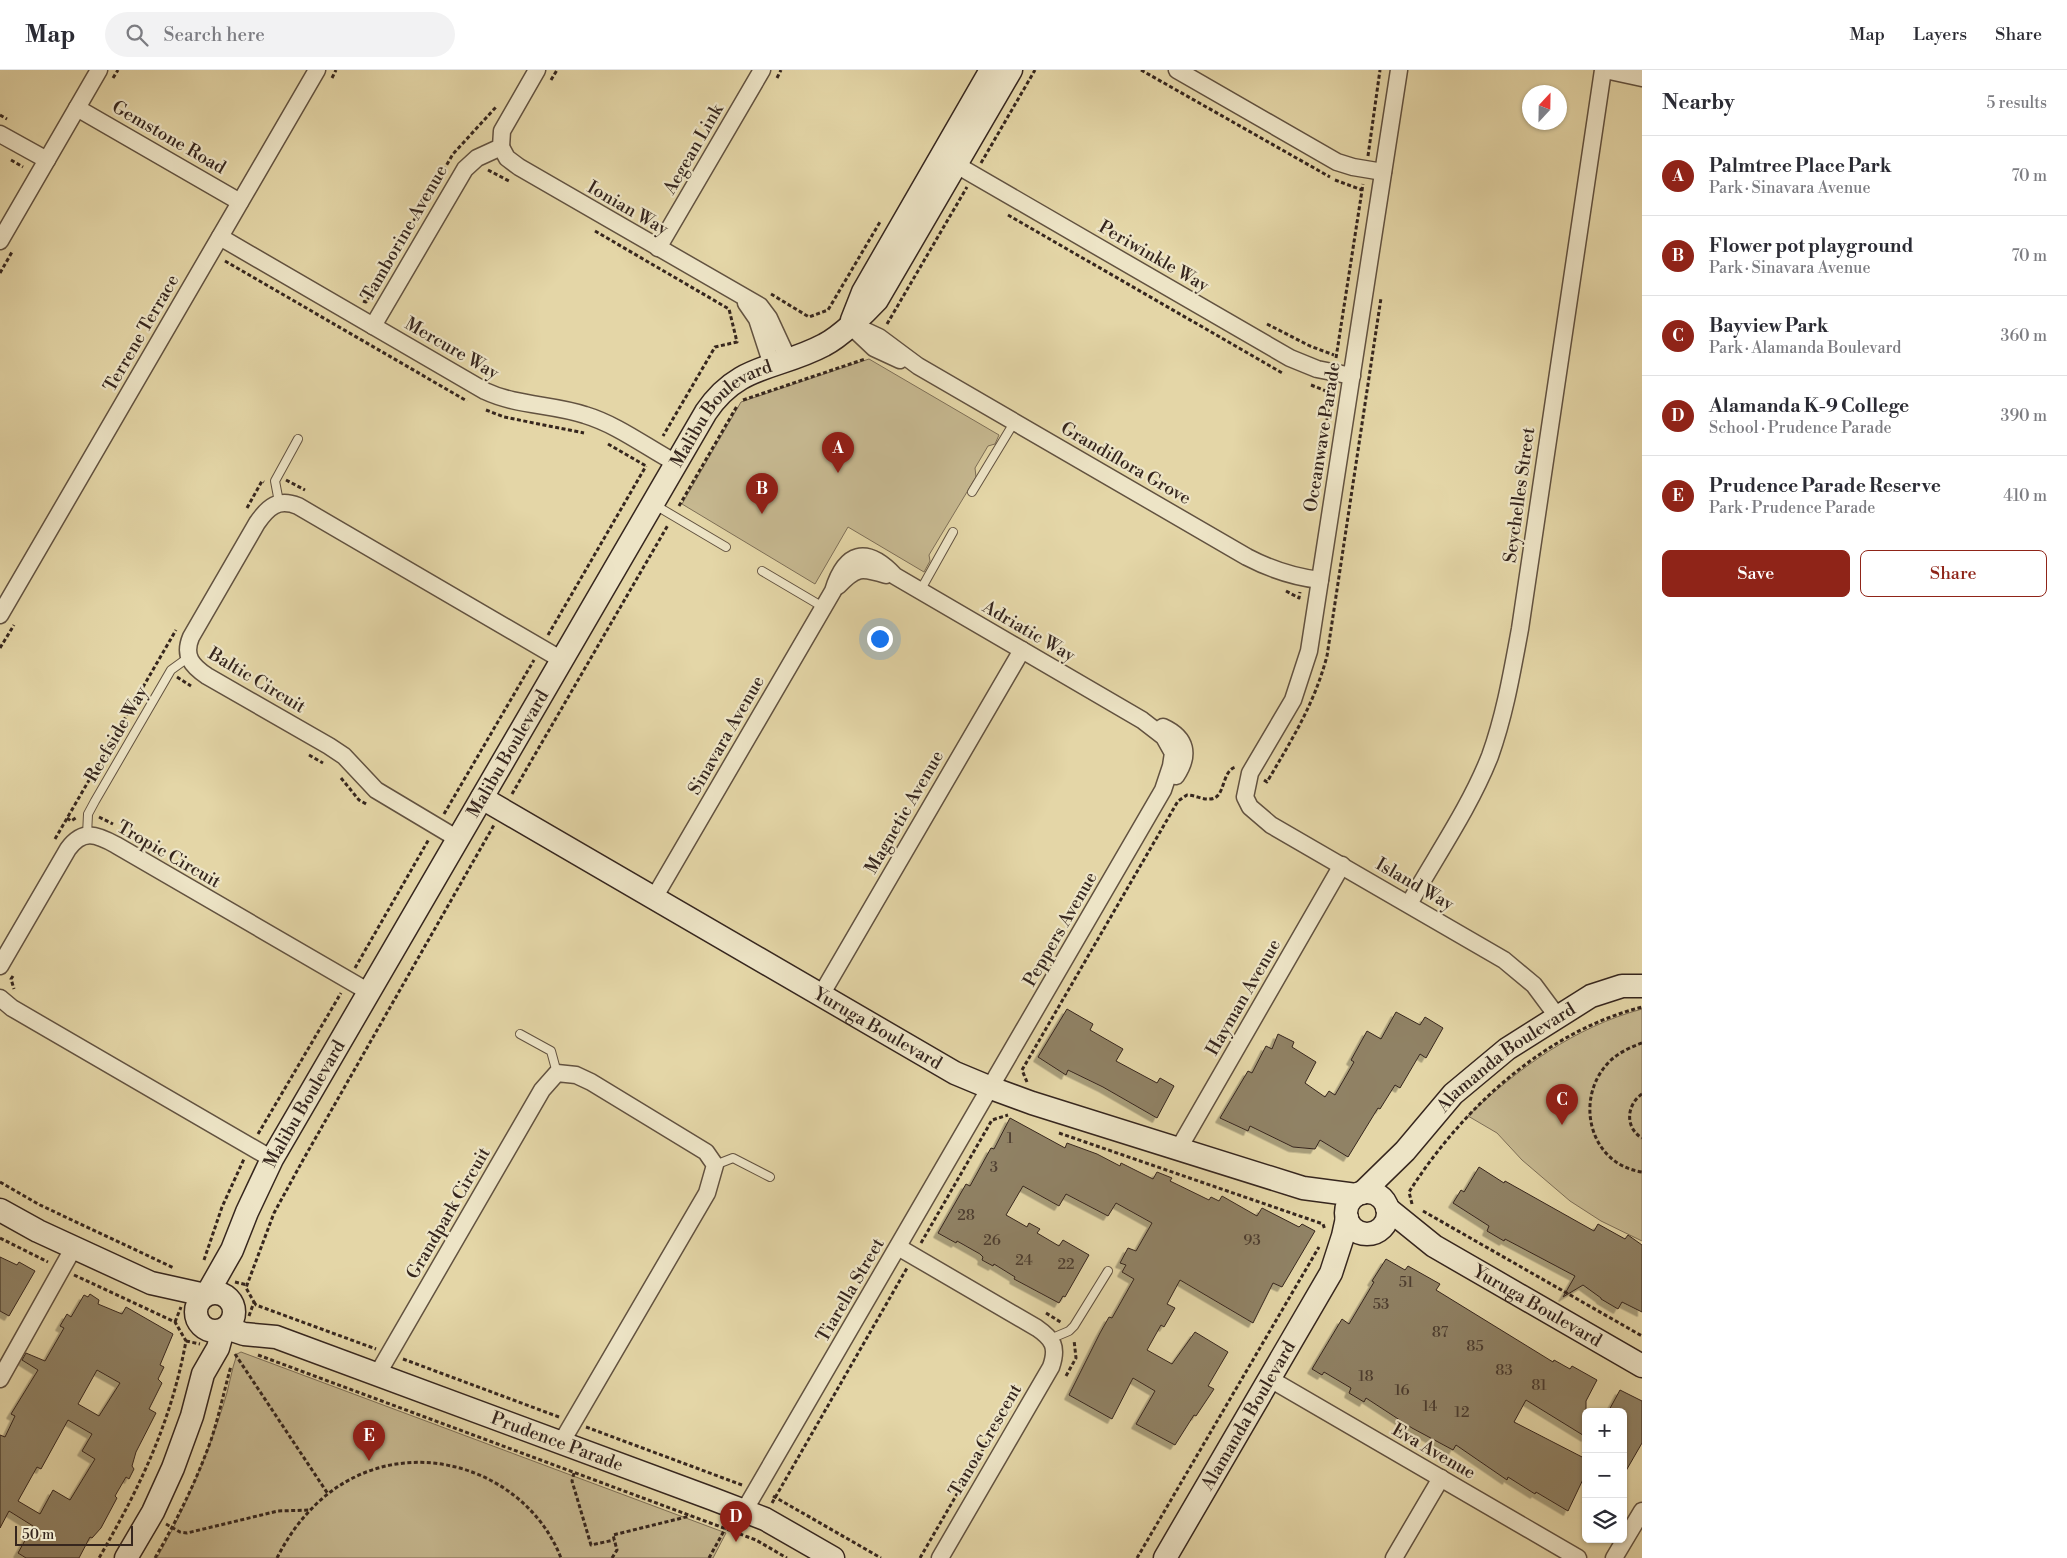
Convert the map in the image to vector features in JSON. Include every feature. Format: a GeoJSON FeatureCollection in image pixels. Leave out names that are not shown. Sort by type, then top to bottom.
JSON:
{"type":"FeatureCollection","features":[{"type":"Feature","properties":{"kind":"street"},"geometry":{"type":"LineString","coordinates":[[0,241],[99,70]]}},
{"type":"Feature","properties":{"kind":"street","name":"Terrene Terrace"},"geometry":{"type":"LineString","coordinates":[[0,615],[317,70]]}},
{"type":"Feature","properties":{"kind":"street"},"geometry":{"type":"LineString","coordinates":[[501,147],[502,131],[537,70]]}},
{"type":"Feature","properties":{"kind":"street","name":"Aegean Link"},"geometry":{"type":"LineString","coordinates":[[658,248],[762,70]]}},
{"type":"Feature","properties":{"kind":"street"},"geometry":{"type":"LineString","coordinates":[[957,165],[990,70]]}},
{"type":"Feature","properties":{"kind":"street"},"geometry":{"type":"LineString","coordinates":[[851,324],[863,292],[957,165],[1011,70]]}},
{"type":"Feature","properties":{"kind":"street"},"geometry":{"type":"LineString","coordinates":[[1177,70],[1337,162],[1382,172]]}},
{"type":"Feature","properties":{"kind":"street","name":"Oceanwave Parade"},"geometry":{"type":"LineString","coordinates":[[1245,796],[1250,773],[1281,722],[1298,687],[1309,651],[1399,70]]}},
{"type":"Feature","properties":{"kind":"street"},"geometry":{"type":"LineString","coordinates":[[1604,70],[1642,78]]}},
{"type":"Feature","properties":{"kind":"street","name":"Seychelles Street"},"geometry":{"type":"LineString","coordinates":[[1408,904],[1472,794],[1489,756],[1506,706],[1521,619],[1604,70]]}},
{"type":"Feature","properties":{"kind":"street","name":"Gemstone Road"},"geometry":{"type":"LineString","coordinates":[[77,108],[240,202]]}},
{"type":"Feature","properties":{"kind":"street"},"geometry":{"type":"LineString","coordinates":[[0,134],[47,160]]}},
{"type":"Feature","properties":{"kind":"street","name":"Ionian Way"},"geometry":{"type":"LineString","coordinates":[[501,147],[512,163],[742,297],[757,319],[780,362]]}},
{"type":"Feature","properties":{"kind":"street","name":"Tamborine Avenue"},"geometry":{"type":"LineString","coordinates":[[373,326],[465,169],[476,158],[501,147]]}},
{"type":"Feature","properties":{"kind":"street","name":"Periwinkle Way"},"geometry":{"type":"LineString","coordinates":[[957,165],[1281,353],[1303,364],[1352,376]]}},
{"type":"Feature","properties":{"kind":"street","name":"Mercure Way"},"geometry":{"type":"LineString","coordinates":[[220,237],[494,395],[519,403],[595,418],[676,464]]}},
{"type":"Feature","properties":{"kind":"street","name":"Grandiflora Grove"},"geometry":{"type":"LineString","coordinates":[[851,324],[879,337],[918,366],[1248,557],[1276,572],[1320,580]]}},
{"type":"Feature","properties":{"kind":"street","name":"Grandiflora Grove"},"geometry":{"type":"LineString","coordinates":[[851,324],[861,338],[874,348],[887,355],[918,366]]}},
{"type":"Feature","properties":{"kind":"street","name":"Malibu Boulevard"},"geometry":{"type":"LineString","coordinates":[[214,1337],[197,1304],[206,1294],[232,1250],[247,1212],[272,1159],[706,412],[725,388],[744,375],[826,344],[851,324]]}},
{"type":"Feature","properties":{"kind":"street"},"geometry":{"type":"LineString","coordinates":[[280,502],[298,506],[562,660]]}},
{"type":"Feature","properties":{"kind":"street","name":"Baltic Circuit"},"geometry":{"type":"LineString","coordinates":[[280,502],[268,508],[257,523],[191,637],[188,648],[192,664],[207,676],[338,752],[376,790],[458,838]]}},
{"type":"Feature","properties":{"kind":"street","name":"Adriatic Way"},"geometry":{"type":"LineString","coordinates":[[859,563],[870,558],[877,561],[895,576],[1142,720],[1179,751]]}},
{"type":"Feature","properties":{"kind":"street","name":"Sinavara Avenue"},"geometry":{"type":"LineString","coordinates":[[654,898],[833,591],[842,567],[859,563]]}},
{"type":"Feature","properties":{"kind":"street","name":"Magnetic Avenue"},"geometry":{"type":"LineString","coordinates":[[821,995],[1022,650]]}},
{"type":"Feature","properties":{"kind":"street","name":"Peppers Avenue"},"geometry":{"type":"LineString","coordinates":[[990,1088],[1164,790],[1179,751]]}},
{"type":"Feature","properties":{"kind":"street","name":"Island Way"},"geometry":{"type":"LineString","coordinates":[[1245,796],[1250,806],[1271,825],[1515,968],[1534,985],[1557,1016]]}},
{"type":"Feature","properties":{"kind":"street","name":"Yuruga Boulevard"},"geometry":{"type":"LineString","coordinates":[[482,798],[951,1070],[990,1088],[1303,1188],[1359,1194]]}},
{"type":"Feature","properties":{"kind":"street"},"geometry":{"type":"LineString","coordinates":[[0,966],[68,849],[77,839],[87,835]]}},
{"type":"Feature","properties":{"kind":"street","name":"Tropic Circuit"},"geometry":{"type":"LineString","coordinates":[[87,835],[99,836],[116,845],[369,992]]}},
{"type":"Feature","properties":{"kind":"street","name":"Hayman Avenue"},"geometry":{"type":"LineString","coordinates":[[1179,1148],[1342,865]]}},
{"type":"Feature","properties":{"kind":"street","name":"Alamanda Boulevard"},"geometry":{"type":"LineString","coordinates":[[1359,1194],[1405,1151],[1438,1111],[1469,1079],[1512,1045],[1591,996],[1632,986],[1642,971]]}},
{"type":"Feature","properties":{"kind":"street"},"geometry":{"type":"LineString","coordinates":[[0,998],[12,1008],[272,1159]]}},
{"type":"Feature","properties":{"kind":"street"},"geometry":{"type":"LineString","coordinates":[[556,1073],[576,1075],[591,1082],[706,1152],[715,1165],[707,1193],[561,1443]]}},
{"type":"Feature","properties":{"kind":"street","name":"Grandpark Circuit"},"geometry":{"type":"LineString","coordinates":[[377,1374],[542,1090],[556,1073]]}},
{"type":"Feature","properties":{"kind":"street","name":"Tiarella Street"},"geometry":{"type":"LineString","coordinates":[[744,1511],[990,1088]]}},
{"type":"Feature","properties":{"kind":"street","name":"Alamanda Boulevard"},"geometry":{"type":"LineString","coordinates":[[1386,1206],[1405,1151]]}},
{"type":"Feature","properties":{"kind":"street","name":"Yuruga Boulevard"},"geometry":{"type":"LineString","coordinates":[[1303,1188],[1347,1217]]}},
{"type":"Feature","properties":{"kind":"street"},"geometry":{"type":"LineString","coordinates":[[1373,1193],[1386,1206],[1386,1222],[1374,1232],[1359,1232],[1354,1229],[1347,1217],[1348,1204],[1359,1194],[1373,1193]]}},
{"type":"Feature","properties":{"kind":"street","name":"Yuruga Boulevard"},"geometry":{"type":"LineString","coordinates":[[1386,1206],[1434,1246],[1642,1366]]}},
{"type":"Feature","properties":{"kind":"street","name":"Prudence Parade"},"geometry":{"type":"LineString","coordinates":[[0,1210],[38,1231],[151,1283],[206,1294],[220,1292],[234,1306],[276,1338]]}},
{"type":"Feature","properties":{"kind":"street","name":"Alamanda Boulevard"},"geometry":{"type":"LineString","coordinates":[[1165,1558],[1331,1274],[1347,1217]]}},
{"type":"Feature","properties":{"kind":"street","name":"Yuruga Boulevard"},"geometry":{"type":"LineString","coordinates":[[1374,1232],[1396,1234],[1434,1246]]}},
{"type":"Feature","properties":{"kind":"street","name":"Alamanda Boulevard"},"geometry":{"type":"LineString","coordinates":[[1331,1274],[1374,1232]]}},
{"type":"Feature","properties":{"kind":"street"},"geometry":{"type":"LineString","coordinates":[[0,1379],[74,1247]]}},
{"type":"Feature","properties":{"kind":"street"},"geometry":{"type":"LineString","coordinates":[[898,1247],[1037,1328],[1050,1339]]}},
{"type":"Feature","properties":{"kind":"street","name":"Malibu Boulevard"},"geometry":{"type":"LineString","coordinates":[[232,1250],[231,1281],[234,1306]]}},
{"type":"Feature","properties":{"kind":"street","name":"Prudence Parade"},"geometry":{"type":"LineString","coordinates":[[151,1283],[214,1337],[244,1334],[276,1338],[377,1374],[744,1511],[775,1524],[833,1558]]}},
{"type":"Feature","properties":{"kind":"street"},"geometry":{"type":"LineString","coordinates":[[126,1558],[153,1512],[174,1468],[192,1416],[214,1337],[234,1319],[234,1306]]}},
{"type":"Feature","properties":{"kind":"street","name":"Tanoa Crescent"},"geometry":{"type":"LineString","coordinates":[[940,1558],[1051,1366],[1055,1348],[1050,1339]]}},
{"type":"Feature","properties":{"kind":"street","name":"Eva Avenue"},"geometry":{"type":"LineString","coordinates":[[1270,1379],[1578,1558]]}},
{"type":"Feature","properties":{"kind":"street"},"geometry":{"type":"LineString","coordinates":[[1394,1558],[1441,1478]]}},
{"type":"Feature","properties":{"kind":"street"},"geometry":{"type":"LineString","coordinates":[[1614,1558],[1642,1511]]}},
{"type":"Feature","properties":{"kind":"lane"},"geometry":{"type":"LineString","coordinates":[[972,492],[1015,422]]}},
{"type":"Feature","properties":{"kind":"lane"},"geometry":{"type":"LineString","coordinates":[[280,502],[275,481],[298,439]]}},
{"type":"Feature","properties":{"kind":"lane"},"geometry":{"type":"LineString","coordinates":[[652,504],[726,547]]}},
{"type":"Feature","properties":{"kind":"lane"},"geometry":{"type":"LineString","coordinates":[[920,590],[953,532]]}},
{"type":"Feature","properties":{"kind":"lane"},"geometry":{"type":"LineString","coordinates":[[762,572],[823,607]]}},
{"type":"Feature","properties":{"kind":"lane","name":"Reefside Way"},"geometry":{"type":"LineString","coordinates":[[87,835],[90,810],[171,670],[189,657]]}},
{"type":"Feature","properties":{"kind":"lane"},"geometry":{"type":"LineString","coordinates":[[520,1034],[551,1051],[556,1073]]}},
{"type":"Feature","properties":{"kind":"lane"},"geometry":{"type":"LineString","coordinates":[[715,1165],[733,1158],[770,1177]]}},
{"type":"Feature","properties":{"kind":"lane"},"geometry":{"type":"LineString","coordinates":[[1050,1339],[1069,1330],[1080,1318],[1108,1271]]}},
{"type":"Feature","properties":{"kind":"path"},"geometry":{"type":"LineString","coordinates":[[547,87],[557,70]]}},
{"type":"Feature","properties":{"kind":"path"},"geometry":{"type":"LineString","coordinates":[[879,337],[957,165],[1035,70]]}},
{"type":"Feature","properties":{"kind":"path"},"geometry":{"type":"LineString","coordinates":[[1141,70],[1319,173],[1362,190]]}},
{"type":"Feature","properties":{"kind":"path"},"geometry":{"type":"LineString","coordinates":[[1322,456],[1380,70]]}},
{"type":"Feature","properties":{"kind":"path"},"geometry":{"type":"LineString","coordinates":[[358,298],[366,302],[453,154],[496,108],[500,101]]}},
{"type":"Feature","properties":{"kind":"path"},"geometry":{"type":"LineString","coordinates":[[484,171],[492,171],[518,186]]}},
{"type":"Feature","properties":{"kind":"path"},"geometry":{"type":"LineString","coordinates":[[767,292],[809,317],[828,310],[883,216]]}},
{"type":"Feature","properties":{"kind":"path"},"geometry":{"type":"LineString","coordinates":[[594,230],[729,309],[737,342],[715,347],[663,436]]}},
{"type":"Feature","properties":{"kind":"path"},"geometry":{"type":"LineString","coordinates":[[202,1264],[222,1207],[250,1146],[646,466]]}},
{"type":"Feature","properties":{"kind":"path"},"geometry":{"type":"LineString","coordinates":[[242,515],[262,481],[267,483],[282,478],[313,495]]}},
{"type":"Feature","properties":{"kind":"path"},"geometry":{"type":"LineString","coordinates":[[1282,589],[1299,598],[1302,578]]}},
{"type":"Feature","properties":{"kind":"path"},"geometry":{"type":"LineString","coordinates":[[52,843],[178,627]]}},
{"type":"Feature","properties":{"kind":"path"},"geometry":{"type":"LineString","coordinates":[[541,628],[550,633]]}},
{"type":"Feature","properties":{"kind":"path"},"geometry":{"type":"LineString","coordinates":[[171,670],[182,680],[199,690]]}},
{"type":"Feature","properties":{"kind":"path"},"geometry":{"type":"LineString","coordinates":[[308,754],[325,764]]}},
{"type":"Feature","properties":{"kind":"path"},"geometry":{"type":"LineString","coordinates":[[340,777],[359,800],[374,809]]}},
{"type":"Feature","properties":{"kind":"path"},"geometry":{"type":"LineString","coordinates":[[437,806],[445,811]]}},
{"type":"Feature","properties":{"kind":"path"},"geometry":{"type":"LineString","coordinates":[[421,836],[428,841]]}},
{"type":"Feature","properties":{"kind":"path"},"geometry":{"type":"LineString","coordinates":[[14,990],[12,979],[16,971]]}},
{"type":"Feature","properties":{"kind":"path"},"geometry":{"type":"LineString","coordinates":[[1413,1206],[1408,1192],[1434,1154],[1468,1115],[1492,1092],[1515,1073],[1554,1046],[1609,1018],[1642,1007]]}},
{"type":"Feature","properties":{"kind":"path"},"geometry":{"type":"LineString","coordinates":[[1642,1043],[1619,1054],[1604,1068],[1596,1083],[1590,1106],[1594,1134],[1603,1150],[1620,1165],[1642,1172]]}},
{"type":"Feature","properties":{"kind":"path"},"geometry":{"type":"LineString","coordinates":[[1642,1094],[1634,1102],[1629,1116],[1632,1130],[1642,1138]]}},
{"type":"Feature","properties":{"kind":"path"},"geometry":{"type":"LineString","coordinates":[[250,1127],[259,1132]]}},
{"type":"Feature","properties":{"kind":"path"},"geometry":{"type":"LineString","coordinates":[[1053,1131],[1323,1224],[1327,1233]]}},
{"type":"Feature","properties":{"kind":"path"},"geometry":{"type":"LineString","coordinates":[[0,1182],[40,1205],[182,1271]]}},
{"type":"Feature","properties":{"kind":"path"},"geometry":{"type":"LineString","coordinates":[[1422,1211],[1642,1336]]}},
{"type":"Feature","properties":{"kind":"path"},"geometry":{"type":"LineString","coordinates":[[0,1238],[176,1322],[214,1337],[328,1494]]}},
{"type":"Feature","properties":{"kind":"path"},"geometry":{"type":"LineString","coordinates":[[922,1241],[930,1246]]}},
{"type":"Feature","properties":{"kind":"path"},"geometry":{"type":"LineString","coordinates":[[1137,1558],[1322,1242]]}},
{"type":"Feature","properties":{"kind":"path"},"geometry":{"type":"LineString","coordinates":[[905,1271],[914,1276]]}},
{"type":"Feature","properties":{"kind":"path"},"geometry":{"type":"LineString","coordinates":[[1040,1310],[1063,1324],[1073,1338],[1076,1355],[1065,1378]]}},
{"type":"Feature","properties":{"kind":"path"},"geometry":{"type":"LineString","coordinates":[[155,1558],[193,1484],[210,1441],[214,1337]]}},
{"type":"Feature","properties":{"kind":"path"},"geometry":{"type":"LineString","coordinates":[[99,1558],[139,1486],[155,1450],[176,1387],[214,1337]]}},
{"type":"Feature","properties":{"kind":"path"},"geometry":{"type":"LineString","coordinates":[[258,1355],[756,1540],[787,1558]]}},
{"type":"Feature","properties":{"kind":"path"},"geometry":{"type":"LineString","coordinates":[[920,1558],[993,1432]]}},
{"type":"Feature","properties":{"kind":"path"},"geometry":{"type":"LineString","coordinates":[[277,1558],[292,1533],[310,1510],[328,1494],[354,1477],[385,1466],[418,1462],[459,1467],[491,1480],[521,1501],[543,1526],[554,1542],[561,1558]]}},
{"type":"Feature","properties":{"kind":"path"},"geometry":{"type":"LineString","coordinates":[[574,1473],[572,1481],[591,1545],[614,1540]]}},
{"type":"Feature","properties":{"kind":"path"},"geometry":{"type":"LineString","coordinates":[[163,1523],[187,1533],[278,1511],[310,1510]]}},
{"type":"Feature","properties":{"kind":"path"},"geometry":{"type":"LineString","coordinates":[[612,1558],[617,1550],[613,1535],[690,1516]]}},
{"type":"Feature","properties":{"kind":"path"},"geometry":{"type":"LineString","coordinates":[[709,1558],[725,1529]]}},
{"type":"Feature","properties":{"kind":"shaded area"},"geometry":{"type":"Polygon","coordinates":[[[869,359],[999,435],[995,444],[988,446],[975,468],[976,477],[929,555],[930,561],[924,572],[848,527],[815,584],[682,504],[741,402],[869,359]]]}},
{"type":"Feature","properties":{"kind":"shaded area"},"geometry":{"type":"Polygon","coordinates":[[[1642,1009],[1642,1241],[1601,1221],[1570,1201],[1522,1160],[1497,1133],[1468,1116],[1487,1098],[1549,1051],[1594,1027],[1642,1009]]]}},
{"type":"Feature","properties":{"kind":"shaded area"},"geometry":{"type":"Polygon","coordinates":[[[241,1352],[726,1533],[713,1558],[157,1558],[177,1521],[202,1464],[225,1400],[237,1354],[241,1352]]]}},
{"type":"Feature","properties":{"kind":"building"},"geometry":{"type":"Polygon","coordinates":[[[1067,1009],[1093,1024],[1090,1030],[1123,1049],[1116,1061],[1157,1083],[1160,1078],[1174,1086],[1157,1118],[1103,1087],[1068,1070],[1066,1075],[1038,1057],[1067,1009]]]}},
{"type":"Feature","properties":{"kind":"building"},"geometry":{"type":"Polygon","coordinates":[[[1396,1012],[1420,1025],[1425,1017],[1443,1028],[1426,1058],[1420,1054],[1400,1088],[1395,1085],[1380,1109],[1378,1108],[1348,1157],[1320,1140],[1315,1149],[1293,1147],[1250,1126],[1248,1131],[1220,1118],[1248,1071],[1252,1073],[1266,1046],[1272,1049],[1278,1034],[1294,1042],[1292,1047],[1316,1062],[1305,1083],[1325,1097],[1329,1091],[1335,1095],[1354,1062],[1351,1060],[1367,1031],[1381,1039],[1396,1012]]]}},
{"type":"Feature","properties":{"kind":"building"},"geometry":{"type":"Polygon","coordinates":[[[1010,1118],[1065,1148],[1067,1143],[1097,1154],[1120,1166],[1121,1163],[1153,1179],[1157,1172],[1172,1178],[1170,1181],[1209,1200],[1211,1197],[1219,1201],[1222,1196],[1257,1216],[1262,1208],[1299,1227],[1302,1224],[1315,1231],[1282,1287],[1273,1283],[1253,1323],[1180,1280],[1167,1304],[1175,1308],[1164,1327],[1161,1325],[1147,1350],[1172,1364],[1195,1332],[1228,1352],[1208,1386],[1214,1389],[1196,1416],[1194,1415],[1175,1445],[1136,1424],[1155,1391],[1133,1378],[1112,1419],[1069,1395],[1100,1333],[1109,1317],[1112,1318],[1134,1279],[1122,1272],[1126,1265],[1120,1263],[1128,1248],[1136,1251],[1152,1223],[1116,1203],[1108,1216],[1066,1194],[1059,1206],[1023,1186],[1006,1215],[1027,1227],[1029,1223],[1040,1229],[1037,1233],[1059,1246],[1063,1240],[1089,1255],[1065,1297],[1063,1296],[1059,1303],[1014,1279],[1015,1277],[994,1264],[993,1266],[982,1260],[983,1257],[980,1254],[938,1233],[966,1184],[970,1186],[991,1148],[994,1149],[1010,1118]]]}},
{"type":"Feature","properties":{"kind":"building"},"geometry":{"type":"Polygon","coordinates":[[[1479,1167],[1504,1183],[1505,1181],[1594,1231],[1598,1224],[1625,1239],[1628,1235],[1642,1245],[1642,1312],[1622,1302],[1618,1309],[1583,1285],[1563,1297],[1575,1276],[1487,1231],[1489,1226],[1453,1203],[1461,1190],[1464,1192],[1479,1167]]]}},
{"type":"Feature","properties":{"kind":"building"},"geometry":{"type":"Polygon","coordinates":[[[0,1257],[17,1265],[19,1262],[35,1271],[9,1316],[0,1311],[0,1257]]]}},
{"type":"Feature","properties":{"kind":"building"},"geometry":{"type":"Polygon","coordinates":[[[1386,1259],[1405,1270],[1408,1266],[1440,1284],[1436,1290],[1553,1362],[1554,1360],[1570,1369],[1572,1366],[1597,1380],[1586,1401],[1586,1408],[1582,1408],[1582,1435],[1526,1400],[1514,1422],[1582,1457],[1582,1481],[1568,1511],[1508,1477],[1507,1480],[1456,1445],[1453,1450],[1412,1428],[1366,1398],[1364,1402],[1349,1393],[1351,1388],[1324,1372],[1322,1375],[1312,1369],[1342,1319],[1349,1324],[1374,1282],[1372,1281],[1386,1259]]]}},
{"type":"Feature","properties":{"kind":"building"},"geometry":{"type":"Polygon","coordinates":[[[90,1294],[99,1300],[98,1304],[122,1314],[126,1307],[173,1334],[160,1365],[164,1367],[158,1379],[162,1383],[149,1409],[156,1413],[136,1452],[132,1466],[134,1469],[129,1479],[126,1477],[115,1496],[117,1498],[101,1528],[92,1538],[90,1537],[79,1558],[26,1558],[18,1553],[33,1526],[9,1511],[0,1528],[0,1435],[5,1437],[15,1416],[11,1414],[38,1370],[22,1360],[26,1353],[45,1361],[64,1328],[60,1326],[67,1314],[71,1317],[84,1295],[88,1297],[90,1294]],[[97,1370],[78,1404],[99,1416],[120,1383],[97,1370]],[[68,1420],[41,1469],[37,1467],[18,1501],[40,1514],[53,1490],[70,1500],[95,1459],[82,1451],[92,1434],[68,1420]]]}},
{"type":"Feature","properties":{"kind":"building"},"geometry":{"type":"Polygon","coordinates":[[[1620,1390],[1642,1401],[1642,1443],[1627,1469],[1627,1408],[1610,1408],[1620,1390]]]}},
{"type":"Feature","properties":{"kind":"place","name":"Palmtree Place Park"},"geometry":{"type":"Point","coordinates":[838,473]}},
{"type":"Feature","properties":{"kind":"place","name":"Flower pot playground"},"geometry":{"type":"Point","coordinates":[762,514]}},
{"type":"Feature","properties":{"kind":"place","name":"Bayview Park"},"geometry":{"type":"Point","coordinates":[1562,1125]}},
{"type":"Feature","properties":{"kind":"place","name":"Prudence Parade Reserve"},"geometry":{"type":"Point","coordinates":[369,1461]}},
{"type":"Feature","properties":{"kind":"place","name":"Alamanda K-9 College"},"geometry":{"type":"Point","coordinates":[736,1542]}}]}
